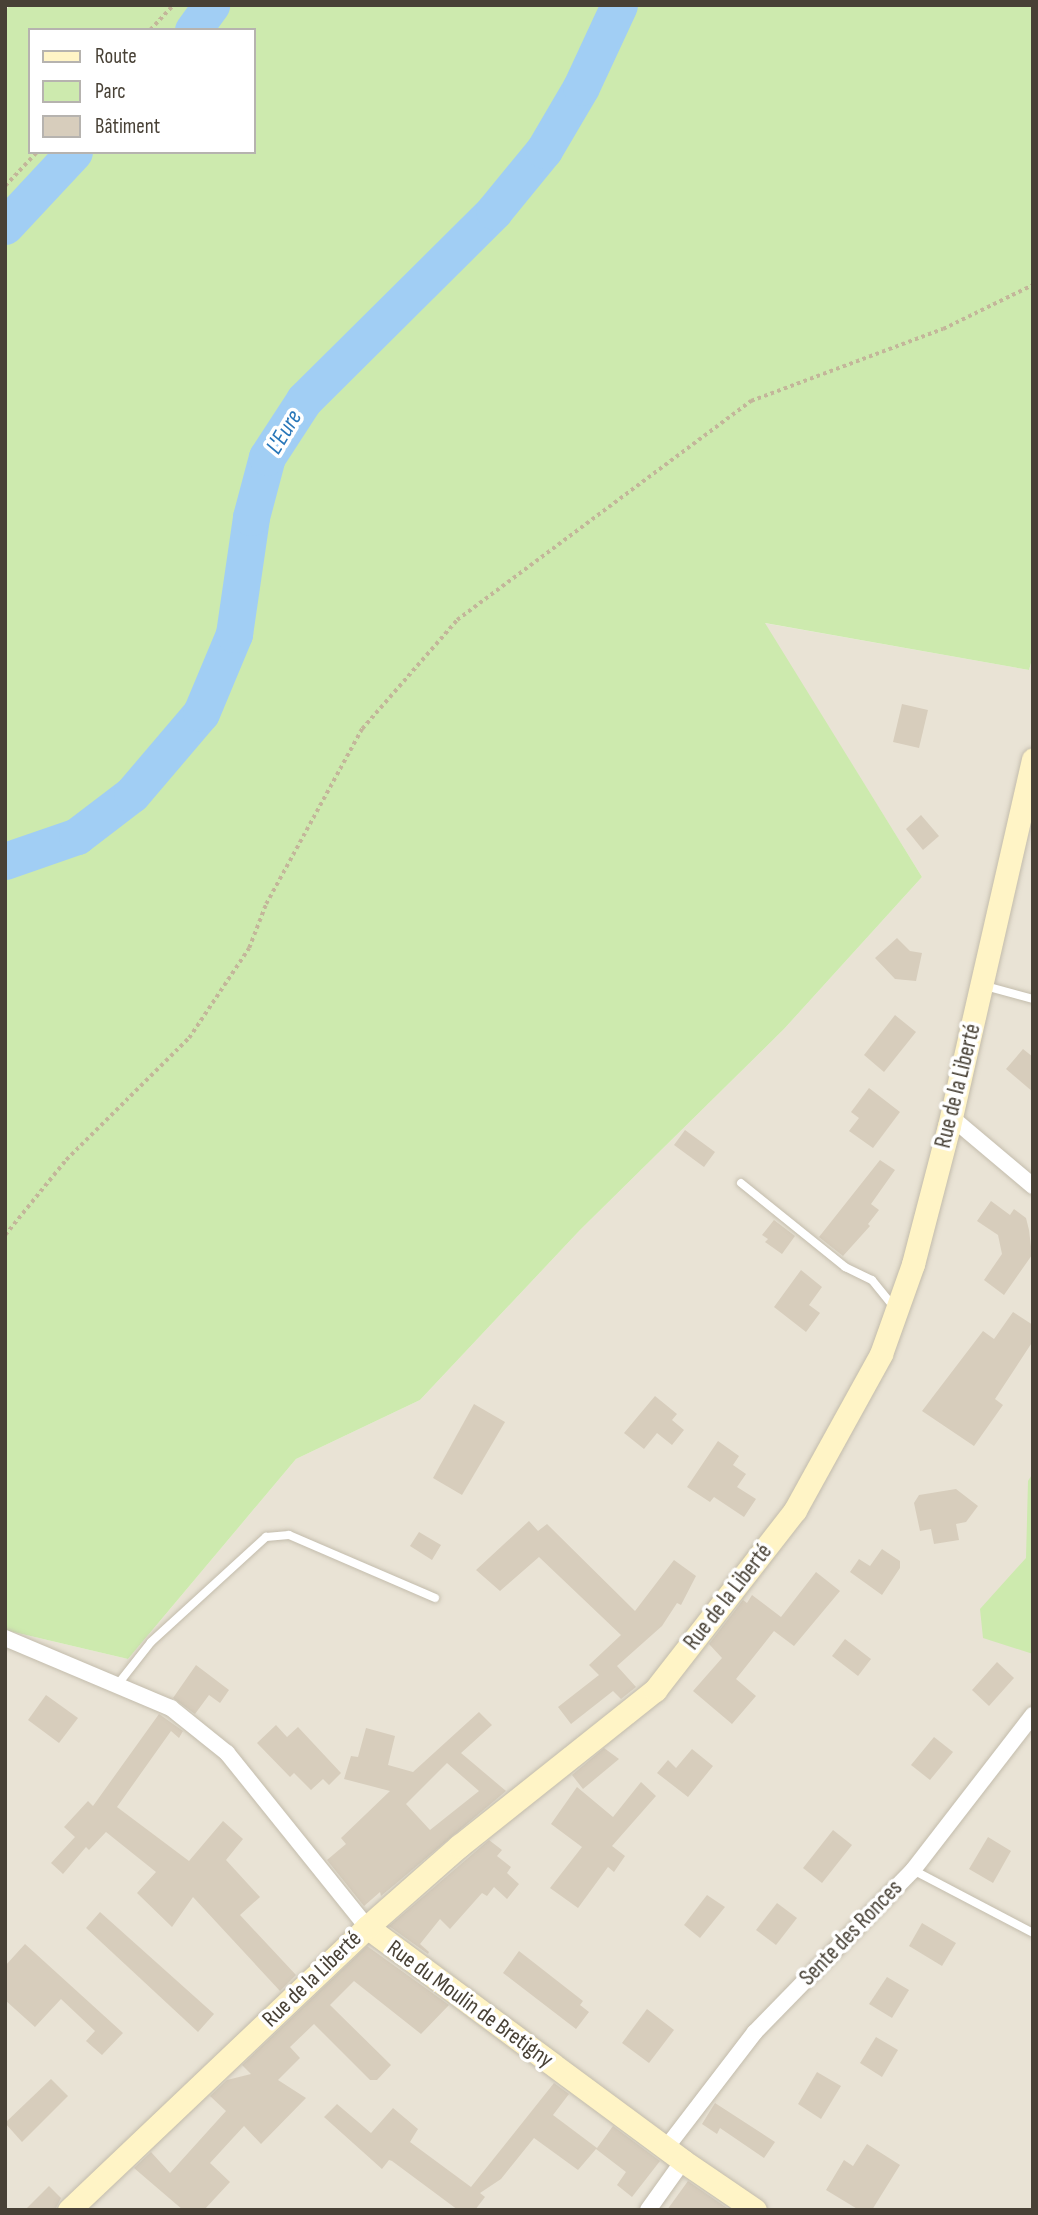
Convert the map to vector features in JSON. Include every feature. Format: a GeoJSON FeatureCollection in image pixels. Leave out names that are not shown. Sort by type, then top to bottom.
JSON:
{"type":"FeatureCollection","features":[{"type":"Feature","properties":{"kind":"street","name":"Rue de la Liberté"},"geometry":{"type":"LineString","coordinates":[[69,2210],[367,1927],[459,1846],[655,1690],[795,1510],[881,1354],[913,1264],[982,986],[1025,833],[1033,760]]}},
{"type":"Feature","properties":{"kind":"street"},"geometry":{"type":"LineString","coordinates":[[951,1117],[1033,1186]]}},
{"type":"Feature","properties":{"kind":"street","name":"Rue du Moulin de Bretigny"},"geometry":{"type":"LineString","coordinates":[[5,1638],[171,1708],[227,1753],[367,1927],[755,2210]]}},
{"type":"Feature","properties":{"kind":"street","name":"Sente des Ronces"},"geometry":{"type":"LineString","coordinates":[[648,2210],[675,2154],[755,2032],[913,1870],[1033,1715]]}},
{"type":"Feature","properties":{"kind":"lane"},"geometry":{"type":"LineString","coordinates":[[982,986],[1033,999]]}},
{"type":"Feature","properties":{"kind":"lane"},"geometry":{"type":"LineString","coordinates":[[741,1183],[845,1268],[872,1280],[897,1310]]}},
{"type":"Feature","properties":{"kind":"lane"},"geometry":{"type":"LineString","coordinates":[[118,1684],[151,1642],[266,1537],[289,1535],[435,1598]]}},
{"type":"Feature","properties":{"kind":"lane"},"geometry":{"type":"LineString","coordinates":[[913,1870],[1033,1933]]}},
{"type":"Feature","properties":{"kind":"path"},"geometry":{"type":"LineString","coordinates":[[152,28],[173,5]]}},
{"type":"Feature","properties":{"kind":"path"},"geometry":{"type":"LineString","coordinates":[[5,186],[35,154]]}},
{"type":"Feature","properties":{"kind":"path"},"geometry":{"type":"LineString","coordinates":[[5,1235],[66,1160],[189,1038],[249,948],[266,904],[362,729],[457,620],[751,401],[943,330],[1033,285]]}},
{"type":"Feature","properties":{"kind":"shaded area"},"geometry":{"type":"Polygon","coordinates":[[[764,623],[1029,670],[1033,656],[1033,2210],[5,2210],[5,1630],[128,1659],[296,1459],[420,1400],[580,1230],[784,1029],[922,877],[764,623]]]}},
{"type":"Feature","properties":{"kind":"green space"},"geometry":{"type":"Polygon","coordinates":[[[10,5],[1033,5],[1033,656],[1029,670],[765,623],[922,877],[784,1029],[580,1230],[420,1400],[296,1459],[128,1659],[5,1630],[5,11],[10,5]]]}},
{"type":"Feature","properties":{"kind":"green space"},"geometry":{"type":"Polygon","coordinates":[[[1033,1473],[1033,1654],[983,1638],[980,1609],[1026,1558],[1028,1481],[1033,1473]]]}},
{"type":"Feature","properties":{"kind":"building"},"geometry":{"type":"Polygon","coordinates":[[[902,704],[928,710],[919,748],[893,742],[902,704]]]}},
{"type":"Feature","properties":{"kind":"building"},"geometry":{"type":"Polygon","coordinates":[[[921,815],[939,836],[923,850],[906,829],[921,815]]]}},
{"type":"Feature","properties":{"kind":"building"},"geometry":{"type":"Polygon","coordinates":[[[897,938],[910,951],[922,953],[916,981],[895,979],[875,958],[897,938]]]}},
{"type":"Feature","properties":{"kind":"building"},"geometry":{"type":"Polygon","coordinates":[[[895,1015],[916,1032],[884,1072],[864,1055],[895,1015]]]}},
{"type":"Feature","properties":{"kind":"building"},"geometry":{"type":"Polygon","coordinates":[[[1023,1049],[1033,1057],[1033,1092],[1006,1069],[1023,1049]]]}},
{"type":"Feature","properties":{"kind":"building"},"geometry":{"type":"Polygon","coordinates":[[[869,1088],[900,1112],[873,1148],[849,1131],[859,1118],[851,1112],[869,1088]]]}},
{"type":"Feature","properties":{"kind":"building"},"geometry":{"type":"Polygon","coordinates":[[[685,1130],[715,1152],[704,1167],[674,1145],[685,1130]]]}},
{"type":"Feature","properties":{"kind":"building"},"geometry":{"type":"Polygon","coordinates":[[[880,1160],[895,1170],[871,1204],[879,1210],[868,1224],[870,1226],[843,1256],[819,1237],[880,1160]]]}},
{"type":"Feature","properties":{"kind":"building"},"geometry":{"type":"Polygon","coordinates":[[[991,1201],[1010,1215],[1014,1209],[1026,1218],[1029,1230],[1032,1255],[1004,1295],[984,1280],[1002,1254],[998,1235],[977,1221],[991,1201]]]}},
{"type":"Feature","properties":{"kind":"building"},"geometry":{"type":"Polygon","coordinates":[[[774,1220],[795,1236],[782,1254],[765,1242],[768,1239],[762,1235],[774,1220]]]}},
{"type":"Feature","properties":{"kind":"building"},"geometry":{"type":"Polygon","coordinates":[[[801,1270],[822,1287],[809,1305],[820,1313],[806,1332],[774,1307],[801,1270]]]}},
{"type":"Feature","properties":{"kind":"building"},"geometry":{"type":"Polygon","coordinates":[[[1013,1312],[1033,1325],[1033,1341],[995,1399],[1003,1405],[974,1446],[922,1411],[983,1331],[994,1339],[1013,1312]]]}},
{"type":"Feature","properties":{"kind":"building"},"geometry":{"type":"Polygon","coordinates":[[[655,1396],[677,1414],[672,1420],[684,1430],[672,1445],[657,1433],[644,1449],[624,1433],[655,1396]]]}},
{"type":"Feature","properties":{"kind":"building"},"geometry":{"type":"Polygon","coordinates":[[[474,1404],[505,1422],[462,1495],[433,1478],[474,1404]]]}},
{"type":"Feature","properties":{"kind":"building"},"geometry":{"type":"Polygon","coordinates":[[[718,1441],[739,1456],[733,1465],[746,1474],[737,1487],[756,1499],[744,1517],[714,1497],[710,1502],[687,1487],[718,1441]]]}},
{"type":"Feature","properties":{"kind":"building"},"geometry":{"type":"Polygon","coordinates":[[[956,1489],[978,1506],[966,1522],[956,1524],[959,1540],[934,1544],[931,1529],[920,1531],[914,1503],[919,1495],[956,1489]]]}},
{"type":"Feature","properties":{"kind":"building"},"geometry":{"type":"Polygon","coordinates":[[[529,1521],[538,1531],[547,1524],[635,1611],[674,1560],[696,1576],[681,1605],[677,1603],[662,1626],[617,1666],[636,1687],[621,1699],[613,1691],[571,1724],[558,1707],[599,1675],[589,1665],[621,1635],[539,1557],[500,1591],[476,1570],[529,1521]]]}},
{"type":"Feature","properties":{"kind":"building"},"geometry":{"type":"Polygon","coordinates":[[[419,1532],[441,1545],[432,1560],[410,1546],[419,1532]]]}},
{"type":"Feature","properties":{"kind":"building"},"geometry":{"type":"Polygon","coordinates":[[[882,1549],[900,1561],[900,1568],[882,1595],[850,1572],[859,1559],[870,1566],[882,1549]]]}},
{"type":"Feature","properties":{"kind":"building"},"geometry":{"type":"Polygon","coordinates":[[[816,1572],[840,1591],[794,1646],[774,1631],[736,1679],[756,1696],[732,1724],[693,1691],[722,1658],[709,1644],[743,1600],[747,1603],[752,1595],[781,1617],[816,1572]]]}},
{"type":"Feature","properties":{"kind":"building"},"geometry":{"type":"Polygon","coordinates":[[[845,1639],[871,1659],[858,1676],[832,1656],[845,1639]]]}},
{"type":"Feature","properties":{"kind":"building"},"geometry":{"type":"Polygon","coordinates":[[[997,1662],[1014,1678],[989,1706],[972,1690],[997,1662]]]}},
{"type":"Feature","properties":{"kind":"building"},"geometry":{"type":"Polygon","coordinates":[[[196,1665],[229,1690],[220,1703],[209,1695],[195,1714],[173,1698],[196,1665]]]}},
{"type":"Feature","properties":{"kind":"building"},"geometry":{"type":"Polygon","coordinates":[[[46,1695],[78,1718],[59,1743],[28,1720],[46,1695]]]}},
{"type":"Feature","properties":{"kind":"building"},"geometry":{"type":"Polygon","coordinates":[[[479,1712],[492,1725],[461,1753],[506,1791],[381,1896],[380,1892],[364,1906],[327,1860],[346,1844],[341,1838],[390,1791],[344,1779],[351,1756],[358,1757],[366,1728],[395,1736],[388,1765],[413,1772],[479,1712]],[[447,1763],[406,1804],[430,1830],[479,1791],[447,1763]]]}},
{"type":"Feature","properties":{"kind":"building"},"geometry":{"type":"Polygon","coordinates":[[[159,1714],[183,1731],[179,1738],[171,1731],[117,1807],[189,1861],[223,1821],[243,1839],[226,1860],[260,1897],[240,1915],[296,1975],[280,1991],[193,1897],[172,1927],[137,1893],[156,1872],[106,1832],[89,1850],[86,1847],[63,1874],[51,1863],[75,1837],[64,1827],[88,1801],[93,1806],[159,1714]]]}},
{"type":"Feature","properties":{"kind":"building"},"geometry":{"type":"Polygon","coordinates":[[[276,1725],[287,1737],[298,1727],[341,1773],[329,1785],[323,1779],[311,1790],[294,1773],[290,1777],[257,1743],[276,1725]]]}},
{"type":"Feature","properties":{"kind":"building"},"geometry":{"type":"Polygon","coordinates":[[[934,1737],[953,1752],[930,1780],[911,1765],[934,1737]]]}},
{"type":"Feature","properties":{"kind":"building"},"geometry":{"type":"Polygon","coordinates":[[[604,1748],[619,1759],[583,1789],[572,1775],[604,1748]]]}},
{"type":"Feature","properties":{"kind":"building"},"geometry":{"type":"Polygon","coordinates":[[[692,1749],[713,1766],[688,1797],[657,1773],[668,1760],[676,1768],[692,1749]]]}},
{"type":"Feature","properties":{"kind":"building"},"geometry":{"type":"Polygon","coordinates":[[[641,1782],[656,1796],[612,1846],[625,1856],[614,1872],[608,1867],[578,1908],[550,1888],[582,1847],[551,1824],[577,1787],[613,1817],[641,1782]]]}},
{"type":"Feature","properties":{"kind":"building"},"geometry":{"type":"Polygon","coordinates":[[[833,1830],[852,1845],[822,1883],[803,1868],[833,1830]]]}},
{"type":"Feature","properties":{"kind":"building"},"geometry":{"type":"Polygon","coordinates":[[[988,1837],[1011,1851],[993,1883],[969,1869],[988,1837]]]}},
{"type":"Feature","properties":{"kind":"building"},"geometry":{"type":"Polygon","coordinates":[[[489,1840],[502,1850],[497,1856],[511,1867],[507,1873],[519,1884],[507,1899],[494,1887],[487,1896],[482,1893],[450,1929],[440,1919],[420,1944],[428,1954],[389,1926],[489,1840]]]}},
{"type":"Feature","properties":{"kind":"building"},"geometry":{"type":"Polygon","coordinates":[[[707,1895],[725,1907],[700,1938],[684,1925],[707,1895]]]}},
{"type":"Feature","properties":{"kind":"building"},"geometry":{"type":"Polygon","coordinates":[[[777,1903],[797,1918],[776,1945],[756,1930],[777,1903]]]}},
{"type":"Feature","properties":{"kind":"building"},"geometry":{"type":"Polygon","coordinates":[[[100,1912],[214,2014],[198,2032],[86,1928],[100,1912]]]}},
{"type":"Feature","properties":{"kind":"building"},"geometry":{"type":"Polygon","coordinates":[[[922,1923],[956,1943],[942,1966],[909,1946],[922,1923]]]}},
{"type":"Feature","properties":{"kind":"building"},"geometry":{"type":"Polygon","coordinates":[[[25,1944],[123,2033],[102,2055],[86,2041],[95,2031],[61,1999],[35,2027],[5,2000],[5,1966],[25,1944]]]}},
{"type":"Feature","properties":{"kind":"building"},"geometry":{"type":"Polygon","coordinates":[[[367,1946],[449,2005],[421,2034],[354,1981],[330,2005],[391,2065],[377,2080],[370,2080],[314,2024],[290,2047],[300,2058],[278,2080],[306,2098],[261,2144],[244,2126],[210,2163],[230,2182],[204,2210],[183,2210],[134,2168],[151,2152],[170,2173],[226,2111],[210,2096],[227,2080],[251,2074],[242,2065],[367,1946]]]}},
{"type":"Feature","properties":{"kind":"building"},"geometry":{"type":"Polygon","coordinates":[[[519,1951],[583,2001],[580,2005],[589,2012],[576,2029],[503,1973],[519,1951]]]}},
{"type":"Feature","properties":{"kind":"building"},"geometry":{"type":"Polygon","coordinates":[[[887,1977],[909,1990],[892,2018],[869,2004],[887,1977]]]}},
{"type":"Feature","properties":{"kind":"building"},"geometry":{"type":"Polygon","coordinates":[[[647,2009],[674,2030],[649,2063],[622,2043],[647,2009]]]}},
{"type":"Feature","properties":{"kind":"building"},"geometry":{"type":"Polygon","coordinates":[[[876,2037],[898,2050],[882,2077],[860,2063],[876,2037]]]}},
{"type":"Feature","properties":{"kind":"building"},"geometry":{"type":"Polygon","coordinates":[[[817,2072],[841,2086],[821,2119],[798,2104],[817,2072]]]}},
{"type":"Feature","properties":{"kind":"building"},"geometry":{"type":"Polygon","coordinates":[[[51,2079],[68,2096],[22,2142],[5,2123],[51,2079]]]}},
{"type":"Feature","properties":{"kind":"building"},"geometry":{"type":"Polygon","coordinates":[[[554,2083],[569,2094],[553,2115],[597,2148],[613,2126],[660,2161],[632,2197],[617,2185],[626,2172],[596,2149],[578,2170],[534,2138],[501,2179],[480,2193],[485,2197],[475,2210],[458,2210],[392,2161],[389,2160],[382,2169],[324,2117],[337,2104],[371,2133],[393,2108],[418,2129],[410,2142],[471,2187],[554,2083]]]}},
{"type":"Feature","properties":{"kind":"building"},"geometry":{"type":"Polygon","coordinates":[[[715,2103],[775,2142],[764,2158],[720,2128],[717,2134],[702,2124],[715,2103]]]}},
{"type":"Feature","properties":{"kind":"building"},"geometry":{"type":"Polygon","coordinates":[[[867,2144],[900,2165],[872,2210],[859,2210],[826,2190],[844,2160],[853,2166],[867,2144]]]}},
{"type":"Feature","properties":{"kind":"building"},"geometry":{"type":"Polygon","coordinates":[[[688,2181],[730,2210],[667,2210],[688,2181]]]}},
{"type":"Feature","properties":{"kind":"building"},"geometry":{"type":"Polygon","coordinates":[[[49,2186],[61,2198],[55,2210],[25,2210],[49,2186]]]}},
{"type":"Feature","properties":{"kind":"waterway"},"geometry":{"type":"LineString","coordinates":[[194,28],[211,5]]}},
{"type":"Feature","properties":{"kind":"waterway","name":"L'Eure"},"geometry":{"type":"LineString","coordinates":[[5,861],[77,836],[132,794],[201,713],[234,634],[251,517],[267,457],[304,400],[494,211],[544,150],[581,87],[619,5]]}},
{"type":"Feature","properties":{"kind":"waterway"},"geometry":{"type":"LineString","coordinates":[[5,226],[72,154]]}}]}
